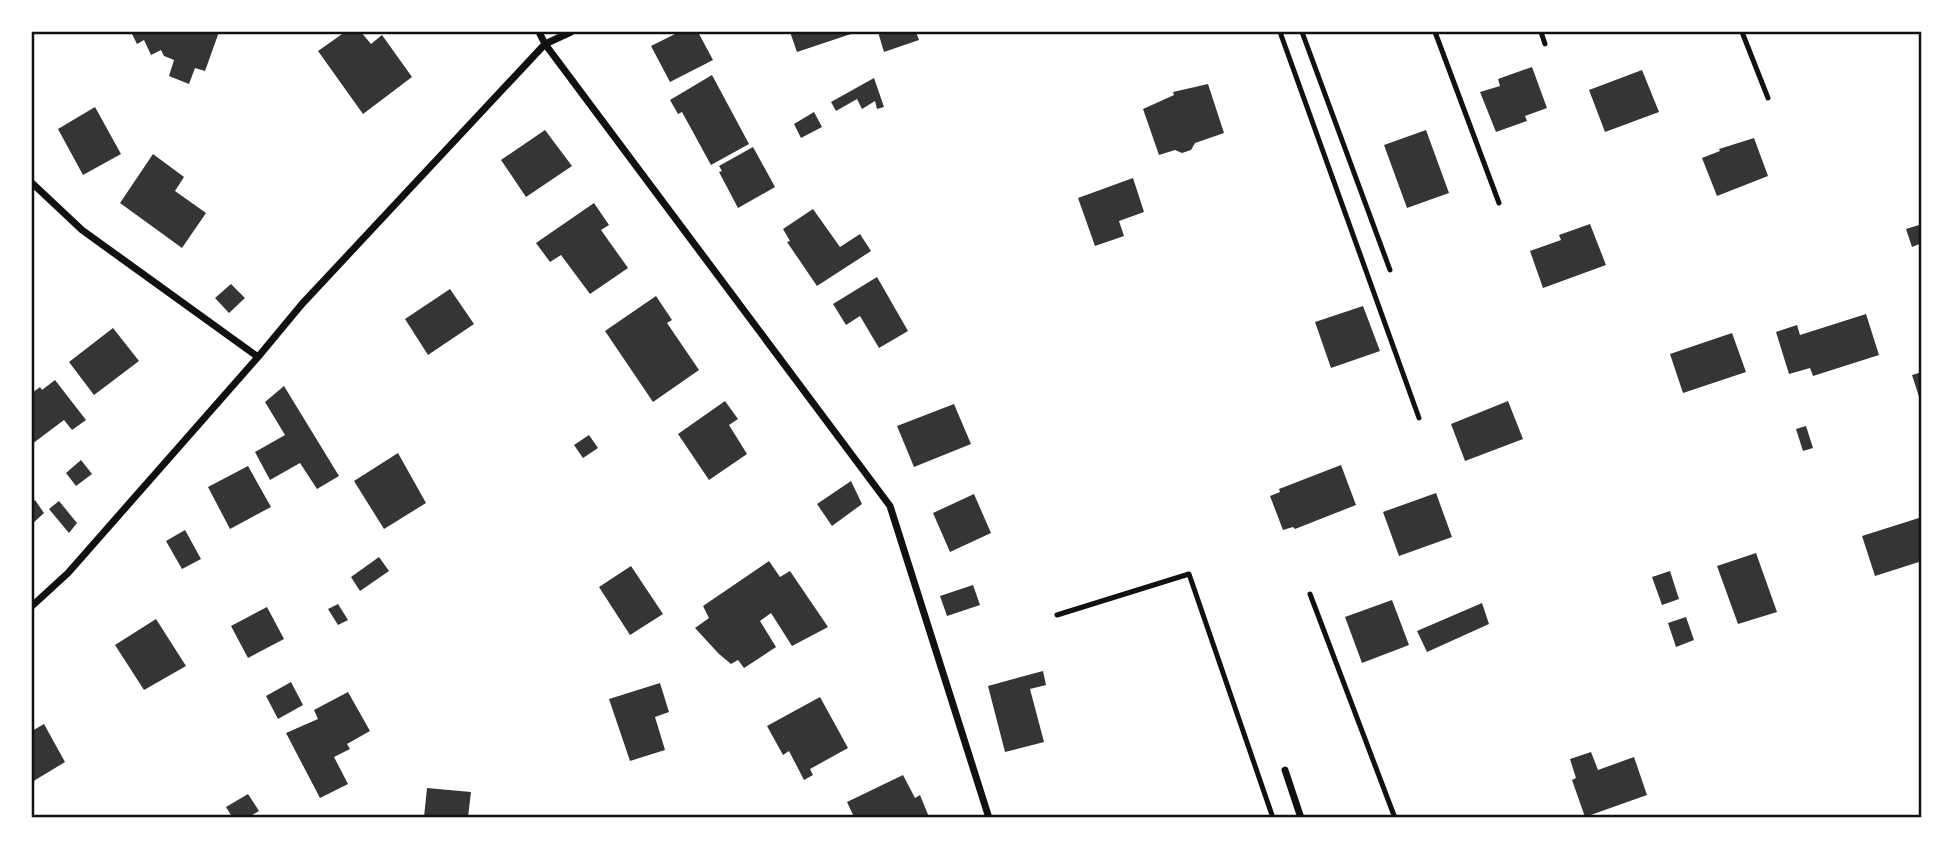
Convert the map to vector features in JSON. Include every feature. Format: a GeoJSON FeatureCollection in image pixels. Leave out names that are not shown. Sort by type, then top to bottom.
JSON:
{"type":"FeatureCollection","features":[{"type":"Feature","properties":{"kind":"street"},"geometry":{"type":"LineString","coordinates":[[539,32],[545,44],[890,506],[989,817]]}},
{"type":"Feature","properties":{"kind":"street"},"geometry":{"type":"LineString","coordinates":[[32,606],[68,572],[302,304],[545,44],[571,32]]}},
{"type":"Feature","properties":{"kind":"street"},"geometry":{"type":"LineString","coordinates":[[32,183],[82,230],[258,357]]}},
{"type":"Feature","properties":{"kind":"street"},"geometry":{"type":"LineString","coordinates":[[1285,770],[1301,817]]}},
{"type":"Feature","properties":{"kind":"lane"},"geometry":{"type":"LineString","coordinates":[[1280,32],[1419,418]]}},
{"type":"Feature","properties":{"kind":"lane"},"geometry":{"type":"LineString","coordinates":[[1302,32],[1390,270]]}},
{"type":"Feature","properties":{"kind":"lane"},"geometry":{"type":"LineString","coordinates":[[1435,32],[1499,203]]}},
{"type":"Feature","properties":{"kind":"lane"},"geometry":{"type":"LineString","coordinates":[[1541,32],[1545,44]]}},
{"type":"Feature","properties":{"kind":"lane"},"geometry":{"type":"LineString","coordinates":[[1742,32],[1768,98]]}},
{"type":"Feature","properties":{"kind":"lane"},"geometry":{"type":"LineString","coordinates":[[1057,615],[1189,574],[1273,817]]}},
{"type":"Feature","properties":{"kind":"lane"},"geometry":{"type":"LineString","coordinates":[[1310,594],[1395,817]]}},
{"type":"Feature","properties":{"kind":"building"},"geometry":{"type":"Polygon","coordinates":[[[131,32],[219,32],[205,71],[195,68],[189,84],[169,76],[174,60],[164,56],[161,50],[151,55],[144,40],[137,44],[131,32]]]}},
{"type":"Feature","properties":{"kind":"building"},"geometry":{"type":"Polygon","coordinates":[[[345,32],[361,32],[371,44],[382,35],[412,77],[363,114],[318,51],[345,32]]]}},
{"type":"Feature","properties":{"kind":"building"},"geometry":{"type":"Polygon","coordinates":[[[679,32],[698,32],[713,60],[670,82],[651,46],[679,32]]]}},
{"type":"Feature","properties":{"kind":"building"},"geometry":{"type":"Polygon","coordinates":[[[790,32],[857,32],[797,52],[790,32]]]}},
{"type":"Feature","properties":{"kind":"building"},"geometry":{"type":"Polygon","coordinates":[[[878,32],[916,32],[919,40],[884,52],[878,32]]]}},
{"type":"Feature","properties":{"kind":"building"},"geometry":{"type":"Polygon","coordinates":[[[1532,67],[1547,108],[1525,116],[1527,121],[1496,132],[1480,92],[1500,86],[1498,79],[1532,67]]]}},
{"type":"Feature","properties":{"kind":"building"},"geometry":{"type":"Polygon","coordinates":[[[1642,70],[1659,112],[1605,132],[1589,90],[1642,70]]]}},
{"type":"Feature","properties":{"kind":"building"},"geometry":{"type":"Polygon","coordinates":[[[712,75],[749,144],[711,165],[682,112],[678,114],[670,100],[712,75]]]}},
{"type":"Feature","properties":{"kind":"building"},"geometry":{"type":"Polygon","coordinates":[[[874,78],[884,107],[877,109],[875,101],[862,109],[857,99],[836,111],[831,102],[874,78]]]}},
{"type":"Feature","properties":{"kind":"building"},"geometry":{"type":"Polygon","coordinates":[[[1208,84],[1224,133],[1195,143],[1191,150],[1182,153],[1175,150],[1159,155],[1143,109],[1174,95],[1173,92],[1208,84]]]}},
{"type":"Feature","properties":{"kind":"building"},"geometry":{"type":"Polygon","coordinates":[[[95,107],[121,154],[83,175],[58,129],[95,107]]]}},
{"type":"Feature","properties":{"kind":"building"},"geometry":{"type":"Polygon","coordinates":[[[814,112],[822,127],[801,138],[794,124],[814,112]]]}},
{"type":"Feature","properties":{"kind":"building"},"geometry":{"type":"Polygon","coordinates":[[[545,130],[572,166],[526,197],[501,160],[545,130]]]}},
{"type":"Feature","properties":{"kind":"building"},"geometry":{"type":"Polygon","coordinates":[[[1426,130],[1449,193],[1407,208],[1384,145],[1426,130]]]}},
{"type":"Feature","properties":{"kind":"building"},"geometry":{"type":"Polygon","coordinates":[[[1754,138],[1768,176],[1717,196],[1702,158],[1720,151],[1719,149],[1754,138]]]}},
{"type":"Feature","properties":{"kind":"building"},"geometry":{"type":"Polygon","coordinates":[[[753,147],[775,187],[738,208],[719,172],[722,171],[719,166],[753,147]]]}},
{"type":"Feature","properties":{"kind":"building"},"geometry":{"type":"Polygon","coordinates":[[[153,154],[184,177],[175,191],[206,213],[182,248],[120,203],[153,154]]]}},
{"type":"Feature","properties":{"kind":"building"},"geometry":{"type":"Polygon","coordinates":[[[1133,178],[1144,212],[1119,221],[1124,236],[1095,246],[1078,198],[1133,178]]]}},
{"type":"Feature","properties":{"kind":"building"},"geometry":{"type":"Polygon","coordinates":[[[594,203],[609,225],[601,230],[628,268],[590,294],[561,255],[550,262],[536,243],[594,203]]]}},
{"type":"Feature","properties":{"kind":"building"},"geometry":{"type":"Polygon","coordinates":[[[813,209],[840,247],[860,234],[871,251],[817,286],[787,242],[790,241],[783,229],[813,209]]]}},
{"type":"Feature","properties":{"kind":"building"},"geometry":{"type":"Polygon","coordinates":[[[1590,224],[1606,265],[1543,288],[1530,251],[1561,240],[1559,235],[1590,224]]]}},
{"type":"Feature","properties":{"kind":"building"},"geometry":{"type":"Polygon","coordinates":[[[1922,224],[1922,243],[1912,247],[1906,229],[1922,224]]]}},
{"type":"Feature","properties":{"kind":"building"},"geometry":{"type":"Polygon","coordinates":[[[877,277],[908,331],[879,348],[860,316],[846,325],[833,304],[877,277]]]}},
{"type":"Feature","properties":{"kind":"building"},"geometry":{"type":"Polygon","coordinates":[[[231,284],[245,298],[229,313],[215,298],[231,284]]]}},
{"type":"Feature","properties":{"kind":"building"},"geometry":{"type":"Polygon","coordinates":[[[450,289],[474,324],[428,355],[405,319],[450,289]]]}},
{"type":"Feature","properties":{"kind":"building"},"geometry":{"type":"Polygon","coordinates":[[[656,296],[672,320],[667,323],[699,370],[653,402],[605,331],[656,296]]]}},
{"type":"Feature","properties":{"kind":"building"},"geometry":{"type":"Polygon","coordinates":[[[1363,306],[1380,351],[1331,368],[1315,322],[1363,306]]]}},
{"type":"Feature","properties":{"kind":"building"},"geometry":{"type":"Polygon","coordinates":[[[1866,314],[1879,355],[1813,376],[1810,368],[1789,374],[1776,332],[1797,325],[1800,335],[1866,314]]]}},
{"type":"Feature","properties":{"kind":"building"},"geometry":{"type":"Polygon","coordinates":[[[113,328],[139,361],[94,395],[69,362],[113,328]]]}},
{"type":"Feature","properties":{"kind":"building"},"geometry":{"type":"Polygon","coordinates":[[[1732,333],[1746,372],[1683,393],[1670,354],[1732,333]]]}},
{"type":"Feature","properties":{"kind":"building"},"geometry":{"type":"Polygon","coordinates":[[[1922,372],[1922,403],[1921,403],[1912,375],[1922,372]]]}},
{"type":"Feature","properties":{"kind":"building"},"geometry":{"type":"Polygon","coordinates":[[[55,380],[86,420],[72,430],[64,420],[32,444],[32,393],[40,387],[42,390],[55,380]]]}},
{"type":"Feature","properties":{"kind":"building"},"geometry":{"type":"Polygon","coordinates":[[[284,386],[339,476],[317,489],[300,463],[270,480],[255,452],[285,435],[265,402],[284,386]]]}},
{"type":"Feature","properties":{"kind":"building"},"geometry":{"type":"Polygon","coordinates":[[[725,401],[738,419],[729,425],[747,454],[709,480],[678,434],[725,401]]]}},
{"type":"Feature","properties":{"kind":"building"},"geometry":{"type":"Polygon","coordinates":[[[1508,401],[1523,439],[1465,461],[1451,424],[1508,401]]]}},
{"type":"Feature","properties":{"kind":"building"},"geometry":{"type":"Polygon","coordinates":[[[954,404],[971,444],[914,467],[897,426],[954,404]]]}},
{"type":"Feature","properties":{"kind":"building"},"geometry":{"type":"Polygon","coordinates":[[[1806,426],[1813,448],[1803,451],[1796,429],[1806,426]]]}},
{"type":"Feature","properties":{"kind":"building"},"geometry":{"type":"Polygon","coordinates":[[[589,435],[598,448],[583,458],[574,445],[589,435]]]}},
{"type":"Feature","properties":{"kind":"building"},"geometry":{"type":"Polygon","coordinates":[[[398,453],[426,503],[384,529],[354,481],[398,453]]]}},
{"type":"Feature","properties":{"kind":"building"},"geometry":{"type":"Polygon","coordinates":[[[81,460],[92,474],[76,486],[66,473],[81,460]]]}},
{"type":"Feature","properties":{"kind":"building"},"geometry":{"type":"Polygon","coordinates":[[[1341,465],[1356,505],[1295,529],[1293,527],[1283,530],[1270,496],[1280,492],[1279,489],[1341,465]]]}},
{"type":"Feature","properties":{"kind":"building"},"geometry":{"type":"Polygon","coordinates":[[[248,466],[271,507],[230,529],[208,487],[248,466]]]}},
{"type":"Feature","properties":{"kind":"building"},"geometry":{"type":"Polygon","coordinates":[[[851,481],[862,504],[832,526],[817,504],[851,481]]]}},
{"type":"Feature","properties":{"kind":"building"},"geometry":{"type":"Polygon","coordinates":[[[1436,493],[1452,537],[1399,556],[1383,512],[1436,493]]]}},
{"type":"Feature","properties":{"kind":"building"},"geometry":{"type":"Polygon","coordinates":[[[974,494],[991,533],[950,552],[933,513],[974,494]]]}},
{"type":"Feature","properties":{"kind":"building"},"geometry":{"type":"Polygon","coordinates":[[[35,500],[44,513],[32,524],[32,502],[35,500]]]}},
{"type":"Feature","properties":{"kind":"building"},"geometry":{"type":"Polygon","coordinates":[[[59,501],[77,523],[69,533],[49,509],[59,501]]]}},
{"type":"Feature","properties":{"kind":"building"},"geometry":{"type":"Polygon","coordinates":[[[1922,517],[1922,561],[1875,576],[1862,536],[1922,517]]]}},
{"type":"Feature","properties":{"kind":"building"},"geometry":{"type":"Polygon","coordinates":[[[185,530],[201,559],[182,569],[166,541],[185,530]]]}},
{"type":"Feature","properties":{"kind":"building"},"geometry":{"type":"Polygon","coordinates":[[[1756,553],[1777,612],[1738,624],[1717,566],[1756,553]]]}},
{"type":"Feature","properties":{"kind":"building"},"geometry":{"type":"Polygon","coordinates":[[[379,557],[389,571],[360,591],[351,577],[379,557]]]}},
{"type":"Feature","properties":{"kind":"building"},"geometry":{"type":"Polygon","coordinates":[[[769,561],[780,577],[790,571],[828,627],[792,646],[771,613],[760,621],[776,647],[744,668],[738,660],[731,664],[695,628],[709,618],[703,606],[769,561]]]}},
{"type":"Feature","properties":{"kind":"building"},"geometry":{"type":"Polygon","coordinates":[[[631,566],[663,614],[630,635],[599,587],[631,566]]]}},
{"type":"Feature","properties":{"kind":"building"},"geometry":{"type":"Polygon","coordinates":[[[1670,571],[1679,599],[1662,605],[1652,577],[1670,571]]]}},
{"type":"Feature","properties":{"kind":"building"},"geometry":{"type":"Polygon","coordinates":[[[973,585],[980,605],[947,616],[940,596],[973,585]]]}},
{"type":"Feature","properties":{"kind":"building"},"geometry":{"type":"Polygon","coordinates":[[[1392,600],[1409,645],[1362,663],[1345,617],[1392,600]]]}},
{"type":"Feature","properties":{"kind":"building"},"geometry":{"type":"Polygon","coordinates":[[[1482,603],[1489,624],[1427,652],[1417,631],[1482,603]]]}},
{"type":"Feature","properties":{"kind":"building"},"geometry":{"type":"Polygon","coordinates":[[[338,604],[348,620],[338,625],[328,609],[338,604]]]}},
{"type":"Feature","properties":{"kind":"building"},"geometry":{"type":"Polygon","coordinates":[[[267,607],[284,639],[248,658],[231,626],[267,607]]]}},
{"type":"Feature","properties":{"kind":"building"},"geometry":{"type":"Polygon","coordinates":[[[1686,617],[1694,640],[1676,647],[1668,623],[1686,617]]]}},
{"type":"Feature","properties":{"kind":"building"},"geometry":{"type":"Polygon","coordinates":[[[156,619],[186,666],[144,690],[115,645],[156,619]]]}},
{"type":"Feature","properties":{"kind":"building"},"geometry":{"type":"Polygon","coordinates":[[[1043,671],[1046,685],[1030,689],[1044,742],[1005,752],[988,686],[1043,671]]]}},
{"type":"Feature","properties":{"kind":"building"},"geometry":{"type":"Polygon","coordinates":[[[291,682],[303,705],[278,719],[266,696],[291,682]]]}},
{"type":"Feature","properties":{"kind":"building"},"geometry":{"type":"Polygon","coordinates":[[[660,683],[669,712],[655,717],[665,750],[630,761],[609,699],[660,683]]]}},
{"type":"Feature","properties":{"kind":"building"},"geometry":{"type":"Polygon","coordinates":[[[348,692],[370,731],[347,744],[350,749],[334,757],[348,784],[320,798],[286,733],[318,719],[314,710],[348,692]]]}},
{"type":"Feature","properties":{"kind":"building"},"geometry":{"type":"Polygon","coordinates":[[[820,697],[848,748],[810,769],[813,775],[804,780],[789,751],[783,755],[767,726],[820,697]]]}},
{"type":"Feature","properties":{"kind":"building"},"geometry":{"type":"Polygon","coordinates":[[[44,724],[65,762],[32,782],[32,731],[44,724]]]}},
{"type":"Feature","properties":{"kind":"building"},"geometry":{"type":"Polygon","coordinates":[[[1591,752],[1598,770],[1634,757],[1647,795],[1585,817],[1572,780],[1576,778],[1570,759],[1591,752]]]}},
{"type":"Feature","properties":{"kind":"building"},"geometry":{"type":"Polygon","coordinates":[[[903,775],[915,798],[920,795],[929,817],[854,817],[847,802],[903,775]]]}},
{"type":"Feature","properties":{"kind":"building"},"geometry":{"type":"Polygon","coordinates":[[[427,788],[471,792],[468,817],[424,817],[427,788]]]}},
{"type":"Feature","properties":{"kind":"building"},"geometry":{"type":"Polygon","coordinates":[[[248,794],[259,811],[249,817],[232,817],[226,807],[248,794]]]}}]}
